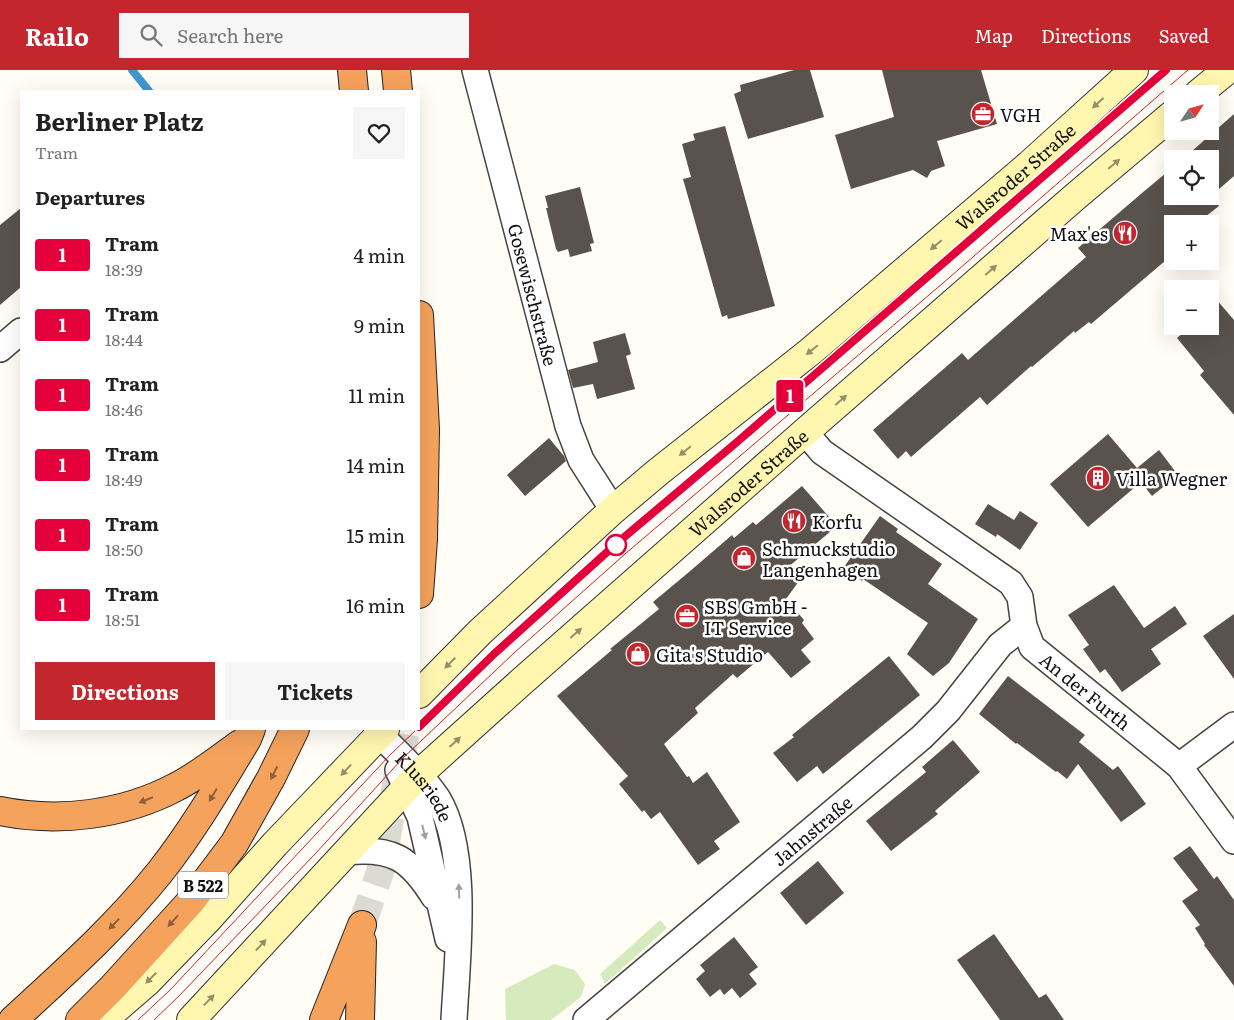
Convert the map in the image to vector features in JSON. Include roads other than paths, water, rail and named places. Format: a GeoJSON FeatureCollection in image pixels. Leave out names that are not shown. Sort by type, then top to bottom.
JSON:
{"type":"FeatureCollection","features":[{"type":"Feature","properties":{"kind":"highway"},"geometry":{"type":"LineString","coordinates":[[352,70],[354,90]]}},
{"type":"Feature","properties":{"kind":"highway"},"geometry":{"type":"LineString","coordinates":[[396,70],[398,90]]}},
{"type":"Feature","properties":{"kind":"highway"},"geometry":{"type":"LineString","coordinates":[[420,334],[425,428],[424,539],[420,583]]}},
{"type":"Feature","properties":{"kind":"highway","name":"B 522"},"geometry":{"type":"LineString","coordinates":[[80,1020],[112,988],[191,901],[234,844],[272,778],[295,730]]}},
{"type":"Feature","properties":{"kind":"highway"},"geometry":{"type":"LineString","coordinates":[[0,811],[21,816],[65,816],[105,812],[140,803],[177,787],[250,734]]}},
{"type":"Feature","properties":{"kind":"highway"},"geometry":{"type":"LineString","coordinates":[[13,1020],[81,958],[154,879],[198,820],[250,734]]}},
{"type":"Feature","properties":{"kind":"highway"},"geometry":{"type":"LineString","coordinates":[[324,1020],[362,925],[360,1020]]}},
{"type":"Feature","properties":{"kind":"main road","name":"Walsroder Straße"},"geometry":{"type":"LineString","coordinates":[[420,693],[480,632],[613,510],[658,472],[819,345],[1029,166],[1134,70]]}},
{"type":"Feature","properties":{"kind":"main road"},"geometry":{"type":"LineString","coordinates":[[1209,85],[1227,70]]}},
{"type":"Feature","properties":{"kind":"main road","name":"Walsroder Straße"},"geometry":{"type":"LineString","coordinates":[[191,1020],[413,781],[520,683],[805,432],[1076,196],[1164,123]]}},
{"type":"Feature","properties":{"kind":"main road"},"geometry":{"type":"LineString","coordinates":[[103,1020],[146,983],[209,918],[275,844],[382,732]]}},
{"type":"Feature","properties":{"kind":"street","name":"Gosewischstraße"},"geometry":{"type":"LineString","coordinates":[[475,70],[568,426],[581,460],[613,510]]}},
{"type":"Feature","properties":{"kind":"street"},"geometry":{"type":"LineString","coordinates":[[0,349],[20,331]]}},
{"type":"Feature","properties":{"kind":"street","name":"An der Furth"},"geometry":{"type":"LineString","coordinates":[[805,432],[822,452],[1011,583],[1020,596],[1024,626],[1032,647],[1179,766],[1234,842]]}},
{"type":"Feature","properties":{"kind":"street","name":"Jahnstraße"},"geometry":{"type":"LineString","coordinates":[[586,1020],[922,737],[948,711],[1000,645],[1024,626]]}},
{"type":"Feature","properties":{"kind":"street"},"geometry":{"type":"LineString","coordinates":[[1179,766],[1234,726]]}},
{"type":"Feature","properties":{"kind":"street","name":"Klusriede"},"geometry":{"type":"LineString","coordinates":[[382,732],[413,781],[438,800],[446,816],[457,860],[459,893],[454,1020]]}},
{"type":"Feature","properties":{"kind":"street","name":"Klusriede"},"geometry":{"type":"LineString","coordinates":[[413,781],[456,975]]}},
{"type":"Feature","properties":{"kind":"street","name":"Klusriede"},"geometry":{"type":"LineString","coordinates":[[346,852],[368,850],[385,852],[409,864],[425,882],[442,910]]}},
{"type":"Feature","properties":{"kind":"waterway"},"geometry":{"type":"LineString","coordinates":[[132,70],[148,90]]}},
{"type":"Feature","properties":{"kind":"tunnel"},"geometry":{"type":"LineString","coordinates":[[362,925],[381,869],[406,730]]}},
{"type":"Feature","properties":{"kind":"tram line"},"geometry":{"type":"LineString","coordinates":[[420,726],[494,654],[617,544],[1166,70]]}},
{"type":"Feature","properties":{"kind":"tram line","name":"1"},"geometry":{"type":"LineString","coordinates":[[420,726],[494,654],[616,544],[737,442],[1166,70]]}},
{"type":"Feature","properties":{"kind":"tram line"},"geometry":{"type":"LineString","coordinates":[[154,1020],[315,854],[403,758],[514,653],[625,554],[943,283],[1188,70]]}},
{"type":"Feature","properties":{"kind":"tram line"},"geometry":{"type":"LineString","coordinates":[[138,1020],[171,989],[390,755],[416,730]]}},
{"type":"Feature","properties":{"kind":"place","name":"VGH"},"geometry":{"type":"Point","coordinates":[983,114]}},
{"type":"Feature","properties":{"kind":"place","name":"Max'es"},"geometry":{"type":"Point","coordinates":[1125,233]}},
{"type":"Feature","properties":{"kind":"place","name":"Villa Wegner"},"geometry":{"type":"Point","coordinates":[1098,478]}},
{"type":"Feature","properties":{"kind":"place","name":"Korfu"},"geometry":{"type":"Point","coordinates":[794,521]}},
{"type":"Feature","properties":{"kind":"place","name":"Schmuckstudio Langenhagen"},"geometry":{"type":"Point","coordinates":[744,558]}},
{"type":"Feature","properties":{"kind":"place","name":"SBS GmbH - IT Service"},"geometry":{"type":"Point","coordinates":[687,616]}},
{"type":"Feature","properties":{"kind":"place","name":"Gita's Studio"},"geometry":{"type":"Point","coordinates":[638,654]}}]}
